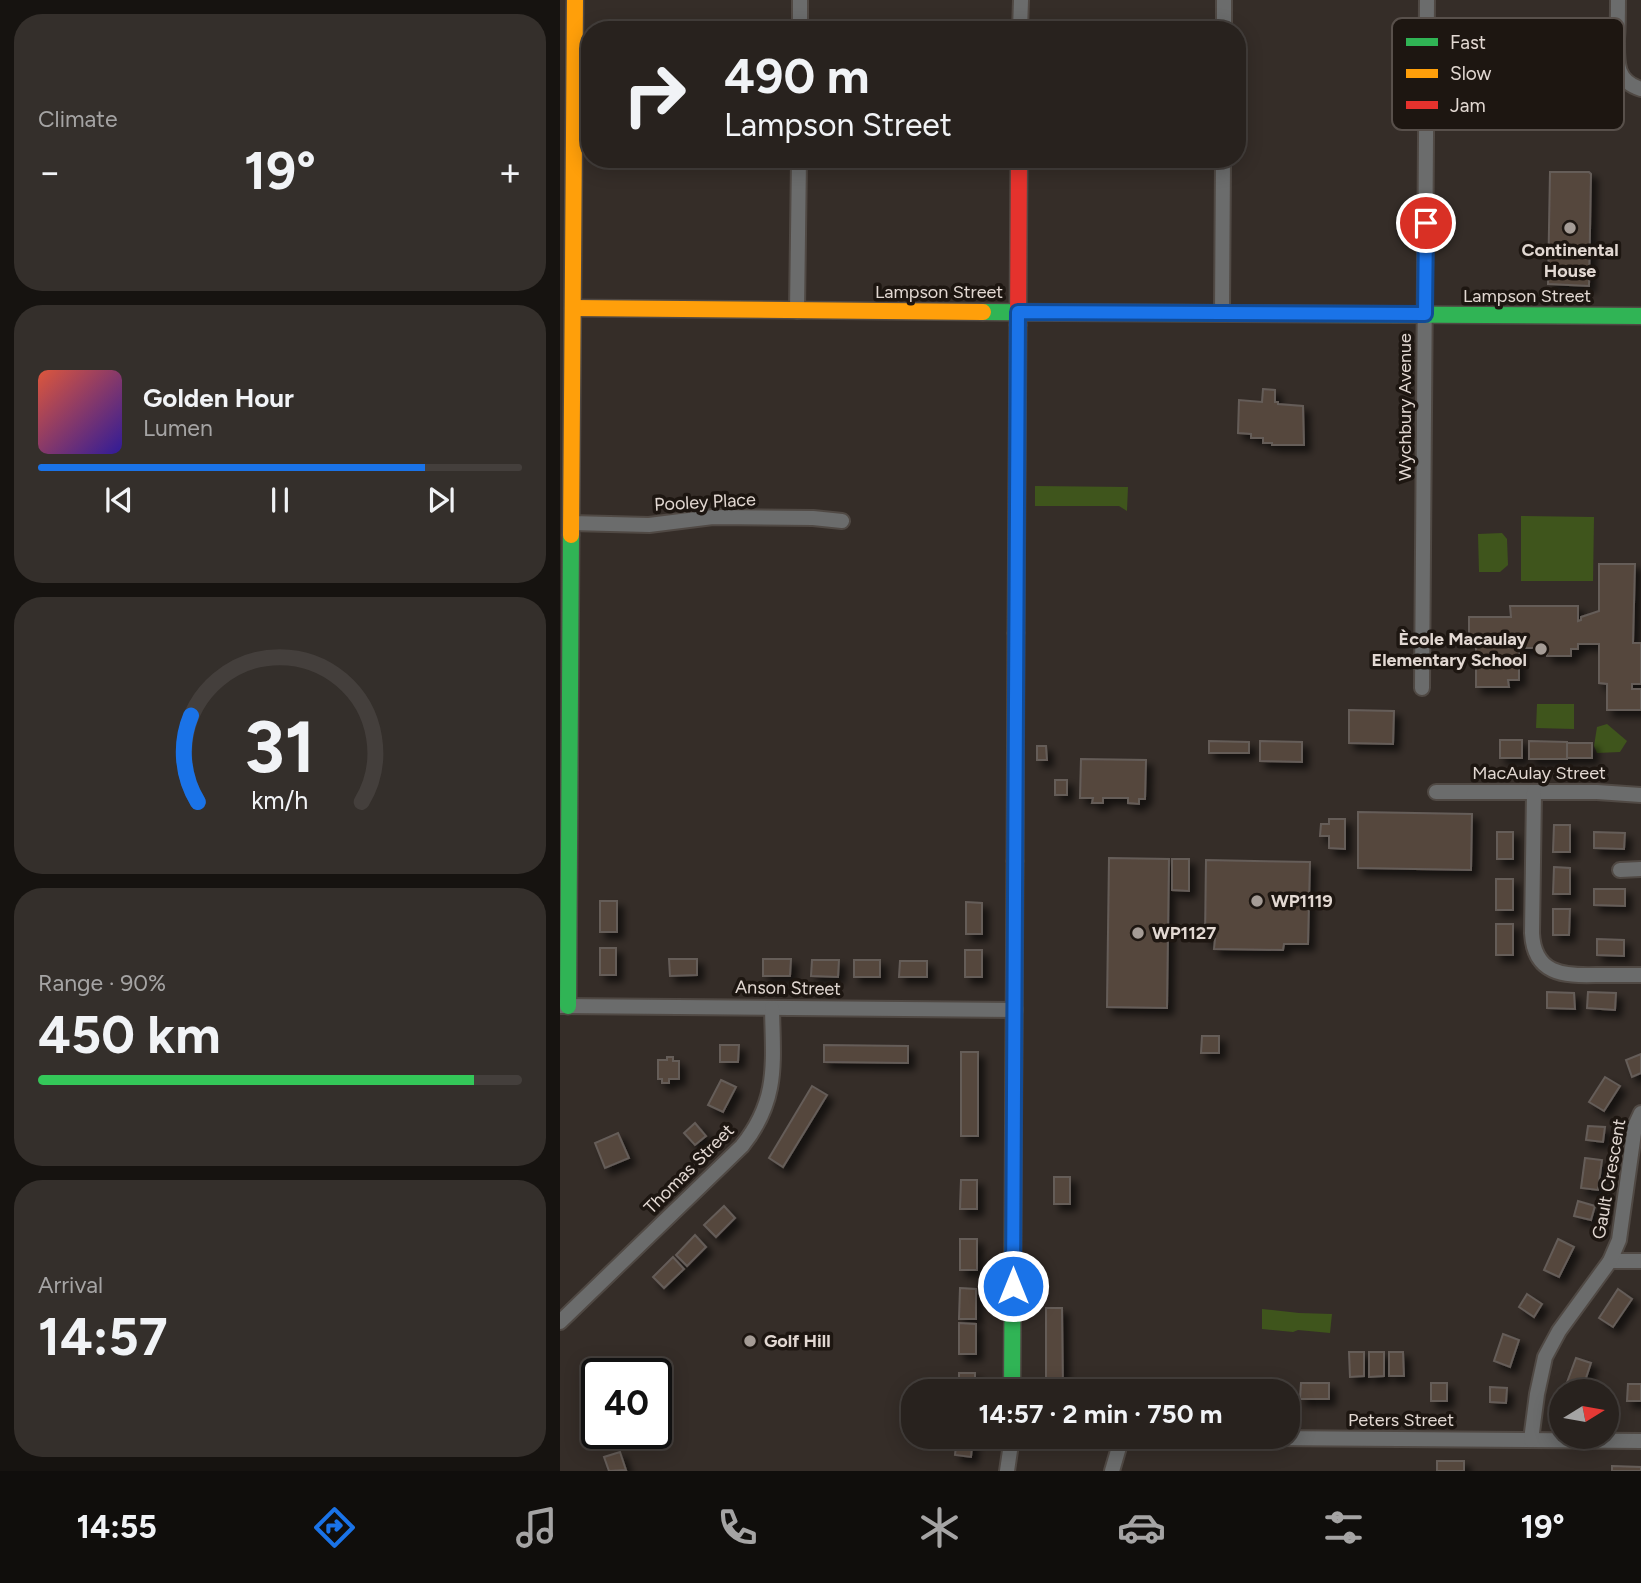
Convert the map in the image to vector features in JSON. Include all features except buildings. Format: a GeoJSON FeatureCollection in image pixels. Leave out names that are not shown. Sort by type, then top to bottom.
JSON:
{"type":"FeatureCollection","features":[{"type":"Feature","properties":{"kind":"street"},"geometry":{"type":"LineString","coordinates":[[800,0],[800,21]]}},
{"type":"Feature","properties":{"kind":"street"},"geometry":{"type":"LineString","coordinates":[[1020,21],[1021,0]]}},
{"type":"Feature","properties":{"kind":"street"},"geometry":{"type":"LineString","coordinates":[[1224,0],[1224,21]]}},
{"type":"Feature","properties":{"kind":"street","name":"Wychbury Avenue"},"geometry":{"type":"LineString","coordinates":[[1427,0],[1427,18]]}},
{"type":"Feature","properties":{"kind":"street"},"geometry":{"type":"LineString","coordinates":[[1618,0],[1618,18]]}},
{"type":"Feature","properties":{"kind":"street"},"geometry":{"type":"LineString","coordinates":[[564,1006],[572,523],[566,412],[573,308],[570,9]]}},
{"type":"Feature","properties":{"kind":"street"},"geometry":{"type":"LineString","coordinates":[[1624,78],[1632,86],[1641,89]]}},
{"type":"Feature","properties":{"kind":"street","name":"Wychbury Avenue"},"geometry":{"type":"LineString","coordinates":[[1422,688],[1426,130]]}},
{"type":"Feature","properties":{"kind":"street"},"geometry":{"type":"LineString","coordinates":[[797,311],[799,168]]}},
{"type":"Feature","properties":{"kind":"street"},"geometry":{"type":"LineString","coordinates":[[1012,1379],[1019,168]]}},
{"type":"Feature","properties":{"kind":"street"},"geometry":{"type":"LineString","coordinates":[[1222,313],[1223,168]]}},
{"type":"Feature","properties":{"kind":"street","name":"Lampson Street"},"geometry":{"type":"LineString","coordinates":[[573,308],[1641,316]]}},
{"type":"Feature","properties":{"kind":"street","name":"Pooley Place"},"geometry":{"type":"LineString","coordinates":[[572,523],[649,525],[713,517],[842,521]]}},
{"type":"Feature","properties":{"kind":"street","name":"MacAulay Street"},"geometry":{"type":"LineString","coordinates":[[1436,792],[1597,792],[1641,795]]}},
{"type":"Feature","properties":{"kind":"street"},"geometry":{"type":"LineString","coordinates":[[1534,792],[1532,933],[1536,954],[1546,966],[1566,975],[1641,975]]}},
{"type":"Feature","properties":{"kind":"street"},"geometry":{"type":"LineString","coordinates":[[1620,870],[1641,869]]}},
{"type":"Feature","properties":{"kind":"street","name":"Anson Street"},"geometry":{"type":"LineString","coordinates":[[564,1006],[1015,1010]]}},
{"type":"Feature","properties":{"kind":"street","name":"Thomas Street"},"geometry":{"type":"LineString","coordinates":[[560,1322],[751,1135],[764,1111],[771,1087],[772,1008]]}},
{"type":"Feature","properties":{"kind":"street","name":"Gault Crescent"},"geometry":{"type":"LineString","coordinates":[[1531,1440],[1536,1394],[1545,1357],[1559,1331],[1610,1261],[1619,1240],[1634,1126],[1641,1113]]}},
{"type":"Feature","properties":{"kind":"street"},"geometry":{"type":"LineString","coordinates":[[1610,1261],[1641,1261]]}},
{"type":"Feature","properties":{"kind":"street","name":"Peters Street"},"geometry":{"type":"LineString","coordinates":[[1300,1438],[1641,1441]]}},
{"type":"Feature","properties":{"kind":"street"},"geometry":{"type":"LineString","coordinates":[[1007,1471],[1010,1449]]}},
{"type":"Feature","properties":{"kind":"street"},"geometry":{"type":"LineString","coordinates":[[1112,1471],[1118,1449]]}},
{"type":"Feature","properties":{"kind":"green space"},"geometry":{"type":"Polygon","coordinates":[[[1035,486],[1128,487],[1127,511],[1119,506],[1035,506],[1035,486]]]}},
{"type":"Feature","properties":{"kind":"green space"},"geometry":{"type":"Polygon","coordinates":[[[1521,516],[1594,517],[1593,581],[1521,581],[1521,516]]]}},
{"type":"Feature","properties":{"kind":"green space"},"geometry":{"type":"Polygon","coordinates":[[[1502,533],[1507,539],[1508,565],[1500,572],[1479,572],[1478,534],[1502,533]]]}},
{"type":"Feature","properties":{"kind":"green space"},"geometry":{"type":"Polygon","coordinates":[[[1537,704],[1574,704],[1574,729],[1536,728],[1537,704]]]}},
{"type":"Feature","properties":{"kind":"green space"},"geometry":{"type":"Polygon","coordinates":[[[1607,724],[1627,741],[1620,752],[1597,753],[1594,746],[1597,727],[1607,724]]]}},
{"type":"Feature","properties":{"kind":"green space"},"geometry":{"type":"Polygon","coordinates":[[[1262,1309],[1332,1314],[1330,1333],[1262,1329],[1262,1309]]]}},
{"type":"Feature","properties":{"kind":"traffic: fast"},"geometry":{"type":"LineString","coordinates":[[983,312],[1641,316]]}},
{"type":"Feature","properties":{"kind":"traffic: fast"},"geometry":{"type":"LineString","coordinates":[[568,1006],[571,535]]}},
{"type":"Feature","properties":{"kind":"traffic: fast"},"geometry":{"type":"LineString","coordinates":[[1012,1379],[1015,861]]}},
{"type":"Feature","properties":{"kind":"traffic: slow"},"geometry":{"type":"LineString","coordinates":[[571,535],[575,0]]}},
{"type":"Feature","properties":{"kind":"traffic: slow"},"geometry":{"type":"LineString","coordinates":[[573,308],[983,312]]}},
{"type":"Feature","properties":{"kind":"traffic: slow"},"geometry":{"type":"LineString","coordinates":[[1016,633],[1018,325]]}},
{"type":"Feature","properties":{"kind":"traffic: jam"},"geometry":{"type":"LineString","coordinates":[[1018,325],[1019,168]]}},
{"type":"Feature","properties":{"kind":"traffic: jam"},"geometry":{"type":"LineString","coordinates":[[1015,861],[1016,633]]}},
{"type":"Feature","properties":{"kind":"place","name":"Continental House"},"geometry":{"type":"Point","coordinates":[1570,228]}},
{"type":"Feature","properties":{"kind":"place","name":"Ècole Macaulay Elementary School"},"geometry":{"type":"Point","coordinates":[1541,649]}},
{"type":"Feature","properties":{"kind":"place","name":"WP1119"},"geometry":{"type":"Point","coordinates":[1257,901]}},
{"type":"Feature","properties":{"kind":"place","name":"WP1127"},"geometry":{"type":"Point","coordinates":[1138,933]}},
{"type":"Feature","properties":{"kind":"place","name":"Golf Hill"},"geometry":{"type":"Point","coordinates":[750,1341]}},
{"type":"Feature","properties":{"kind":"route"},"geometry":{"type":"LineString","coordinates":[[1013,1286],[1018,312],[1425,314],[1426,223]]}}]}
